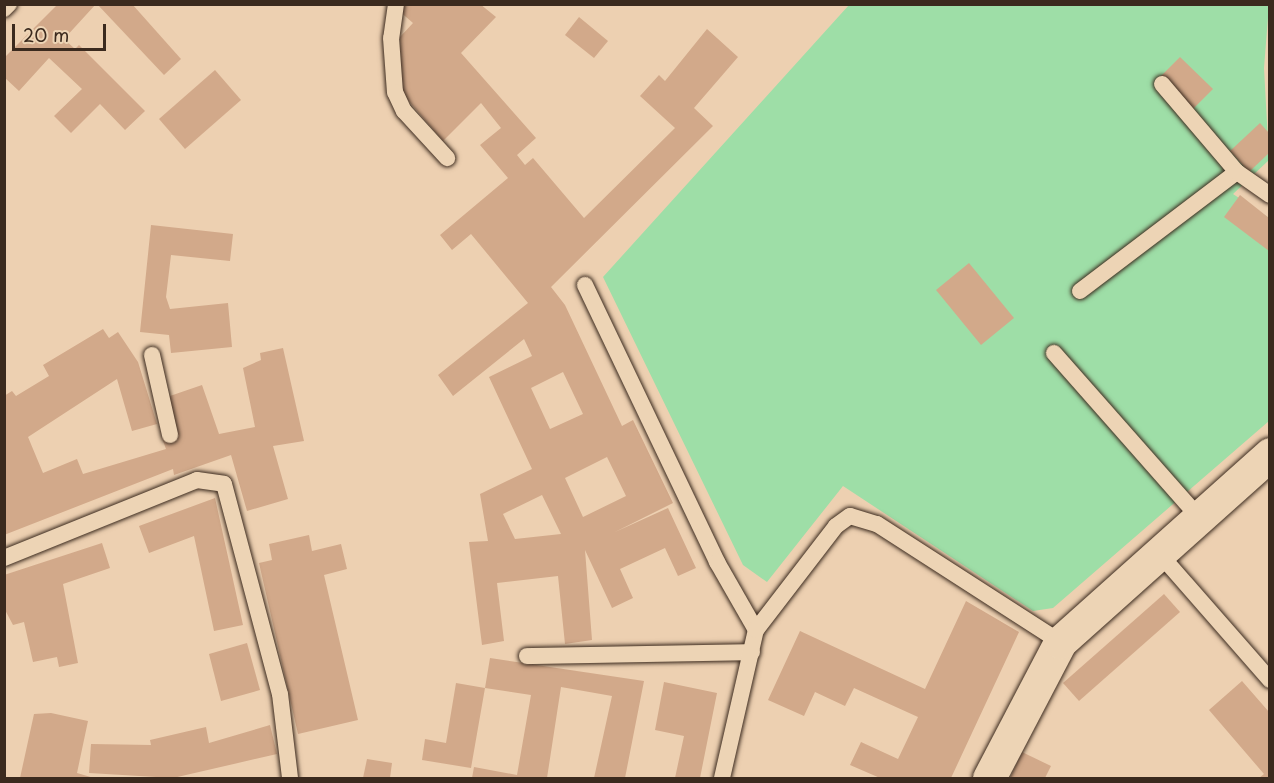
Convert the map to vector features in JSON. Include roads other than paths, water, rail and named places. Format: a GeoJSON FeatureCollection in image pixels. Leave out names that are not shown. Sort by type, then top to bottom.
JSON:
{"type":"FeatureCollection","features":[{"type":"Feature","properties":{"kind":"street"},"geometry":{"type":"LineString","coordinates":[[989,778],[1060,642],[1197,515],[1269,454]]}},
{"type":"Feature","properties":{"kind":"lane"},"geometry":{"type":"LineString","coordinates":[[4,9],[9,4]]}},
{"type":"Feature","properties":{"kind":"lane"},"geometry":{"type":"LineString","coordinates":[[396,4],[390,38],[395,92],[404,111],[447,158]]}},
{"type":"Feature","properties":{"kind":"lane"},"geometry":{"type":"LineString","coordinates":[[1162,84],[1237,172],[1269,195]]}},
{"type":"Feature","properties":{"kind":"lane"},"geometry":{"type":"LineString","coordinates":[[1080,291],[1237,172]]}},
{"type":"Feature","properties":{"kind":"lane"},"geometry":{"type":"LineString","coordinates":[[585,285],[717,562],[756,630]]}},
{"type":"Feature","properties":{"kind":"lane"},"geometry":{"type":"LineString","coordinates":[[1054,353],[1197,515]]}},
{"type":"Feature","properties":{"kind":"lane"},"geometry":{"type":"LineString","coordinates":[[152,355],[170,435]]}},
{"type":"Feature","properties":{"kind":"lane"},"geometry":{"type":"LineString","coordinates":[[4,558],[185,478],[212,478],[224,484],[236,517],[280,694],[290,778]]}},
{"type":"Feature","properties":{"kind":"lane"},"geometry":{"type":"LineString","coordinates":[[722,778],[756,630],[836,526],[862,517],[1060,642]]}},
{"type":"Feature","properties":{"kind":"lane"},"geometry":{"type":"LineString","coordinates":[[1158,552],[1269,680]]}},
{"type":"Feature","properties":{"kind":"lane"},"geometry":{"type":"LineString","coordinates":[[527,656],[752,652]]}}]}
